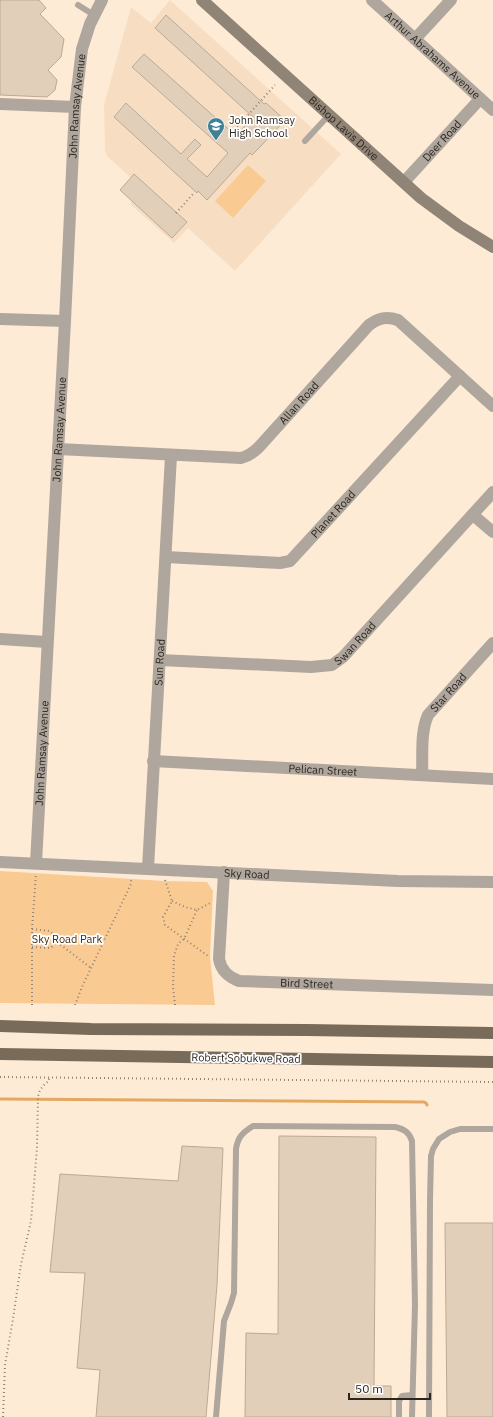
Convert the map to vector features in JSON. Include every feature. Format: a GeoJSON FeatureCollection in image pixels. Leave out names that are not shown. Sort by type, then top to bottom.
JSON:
{"type":"FeatureCollection","features":[{"type":"Feature","properties":{"kind":"main road"},"geometry":{"type":"LineString","coordinates":[[0,1026],[493,1033]]}},
{"type":"Feature","properties":{"kind":"main road","name":"Robert Sobukwe Road"},"geometry":{"type":"LineString","coordinates":[[0,1054],[493,1062]]}},
{"type":"Feature","properties":{"kind":"street","name":"John Ramsay Avenue"},"geometry":{"type":"LineString","coordinates":[[36,867],[75,107],[82,49],[94,15],[102,0]]}},
{"type":"Feature","properties":{"kind":"street","name":"Bishop Lavis Drive"},"geometry":{"type":"LineString","coordinates":[[202,0],[439,213],[465,231],[493,247]]}},
{"type":"Feature","properties":{"kind":"street","name":"Arthur Abrahams Avenue"},"geometry":{"type":"LineString","coordinates":[[372,0],[493,110]]}},
{"type":"Feature","properties":{"kind":"street"},"geometry":{"type":"LineString","coordinates":[[415,39],[451,0]]}},
{"type":"Feature","properties":{"kind":"street","name":"Deer Road"},"geometry":{"type":"LineString","coordinates":[[404,182],[480,99]]}},
{"type":"Feature","properties":{"kind":"street"},"geometry":{"type":"LineString","coordinates":[[0,104],[75,107]]}},
{"type":"Feature","properties":{"kind":"street","name":"Allan Road"},"geometry":{"type":"LineString","coordinates":[[58,450],[171,456],[242,458],[249,456],[259,447],[369,325],[380,318],[386,317],[398,320],[493,406]]}},
{"type":"Feature","properties":{"kind":"street"},"geometry":{"type":"LineString","coordinates":[[0,319],[65,322]]}},
{"type":"Feature","properties":{"kind":"street","name":"Planet Road"},"geometry":{"type":"LineString","coordinates":[[166,557],[280,563],[290,561],[460,376]]}},
{"type":"Feature","properties":{"kind":"street","name":"Sun Road"},"geometry":{"type":"LineString","coordinates":[[148,868],[171,456]]}},
{"type":"Feature","properties":{"kind":"street","name":"Swan Road"},"geometry":{"type":"LineString","coordinates":[[160,660],[311,667],[332,665],[343,656],[493,492]]}},
{"type":"Feature","properties":{"kind":"street"},"geometry":{"type":"LineString","coordinates":[[473,515],[493,532]]}},
{"type":"Feature","properties":{"kind":"street"},"geometry":{"type":"LineString","coordinates":[[0,640],[47,642]]}},
{"type":"Feature","properties":{"kind":"street","name":"Star Road"},"geometry":{"type":"LineString","coordinates":[[422,775],[424,730],[428,715],[493,643]]}},
{"type":"Feature","properties":{"kind":"street","name":"Pelican Street"},"geometry":{"type":"LineString","coordinates":[[154,761],[493,779]]}},
{"type":"Feature","properties":{"kind":"street","name":"Sky Road"},"geometry":{"type":"LineString","coordinates":[[0,862],[36,867],[130,867],[398,881],[493,882]]}},
{"type":"Feature","properties":{"kind":"street"},"geometry":{"type":"LineString","coordinates":[[219,959],[224,872]]}},
{"type":"Feature","properties":{"kind":"street","name":"Bird Street"},"geometry":{"type":"LineString","coordinates":[[219,959],[225,973],[239,981],[493,990]]}},
{"type":"Feature","properties":{"kind":"lane"},"geometry":{"type":"LineString","coordinates":[[78,5],[94,15]]}},
{"type":"Feature","properties":{"kind":"lane"},"geometry":{"type":"LineString","coordinates":[[305,141],[329,115]]}},
{"type":"Feature","properties":{"kind":"lane"},"geometry":{"type":"LineString","coordinates":[[216,1417],[224,1320],[234,1293],[236,1149],[238,1140],[242,1134],[253,1126],[395,1128],[402,1129],[410,1135],[412,1141],[414,1191],[415,1305],[412,1417]]}},
{"type":"Feature","properties":{"kind":"lane"},"geometry":{"type":"LineString","coordinates":[[429,1417],[431,1156],[439,1139],[450,1132],[460,1129],[493,1129]]}},
{"type":"Feature","properties":{"kind":"lane"},"geometry":{"type":"LineString","coordinates":[[398,1417],[399,1400],[402,1396],[412,1395]]}},
{"type":"Feature","properties":{"kind":"path"},"geometry":{"type":"LineString","coordinates":[[242,138],[233,132],[275,86]]}},
{"type":"Feature","properties":{"kind":"path"},"geometry":{"type":"LineString","coordinates":[[176,213],[194,193]]}},
{"type":"Feature","properties":{"kind":"path"},"geometry":{"type":"LineString","coordinates":[[32,1004],[32,929],[36,867]]}},
{"type":"Feature","properties":{"kind":"path"},"geometry":{"type":"LineString","coordinates":[[75,1005],[131,884],[130,867]]}},
{"type":"Feature","properties":{"kind":"path"},"geometry":{"type":"LineString","coordinates":[[164,869],[172,901],[163,917],[165,925],[212,958],[219,959]]}},
{"type":"Feature","properties":{"kind":"path"},"geometry":{"type":"LineString","coordinates":[[172,901],[185,907],[197,910],[214,901],[223,900]]}},
{"type":"Feature","properties":{"kind":"path"},"geometry":{"type":"LineString","coordinates":[[175,1006],[173,987],[174,956],[178,944],[184,939],[192,924],[197,910]]}},
{"type":"Feature","properties":{"kind":"path"},"geometry":{"type":"LineString","coordinates":[[32,929],[50,931],[56,937],[57,942],[91,968]]}},
{"type":"Feature","properties":{"kind":"path"},"geometry":{"type":"LineString","coordinates":[[32,947],[51,948],[57,942]]}},
{"type":"Feature","properties":{"kind":"path"},"geometry":{"type":"LineString","coordinates":[[0,1077],[493,1082]]}},
{"type":"Feature","properties":{"kind":"path"},"geometry":{"type":"LineString","coordinates":[[3,1417],[4,1365],[13,1319],[21,1264],[31,1221],[37,1148],[38,1097],[44,1084],[49,1081],[49,1077]]}},
{"type":"Feature","properties":{"kind":"shaded area","name":"John Ramsay High School"},"geometry":{"type":"Polygon","coordinates":[[[170,0],[341,154],[235,271],[188,228],[174,243],[130,204],[132,201],[120,190],[131,178],[107,156],[105,151],[104,105],[131,7],[151,23],[170,0]]]}},
{"type":"Feature","properties":{"kind":"green space"},"geometry":{"type":"Polygon","coordinates":[[[248,165],[266,181],[233,218],[215,201],[248,165]]]}},
{"type":"Feature","properties":{"kind":"green space","name":"Sky Road Park"},"geometry":{"type":"Polygon","coordinates":[[[0,871],[165,881],[207,882],[213,891],[210,957],[215,1005],[0,1003],[0,871]]]}},
{"type":"Feature","properties":{"kind":"building"},"geometry":{"type":"Polygon","coordinates":[[[0,0],[39,0],[46,8],[40,14],[64,39],[61,57],[48,70],[57,80],[55,90],[47,97],[0,95],[0,0]]]}},
{"type":"Feature","properties":{"kind":"building"},"geometry":{"type":"Polygon","coordinates":[[[166,15],[264,104],[266,103],[285,120],[252,155],[250,153],[207,200],[198,191],[197,193],[114,117],[126,103],[181,154],[195,139],[201,145],[187,159],[207,177],[228,153],[132,67],[144,54],[236,136],[253,117],[155,28],[166,15]]]}},
{"type":"Feature","properties":{"kind":"building"},"geometry":{"type":"Polygon","coordinates":[[[134,174],[187,222],[172,238],[120,190],[134,174]]]}},
{"type":"Feature","properties":{"kind":"building"},"geometry":{"type":"Polygon","coordinates":[[[279,1136],[376,1137],[374,1386],[391,1386],[391,1417],[245,1417],[246,1333],[278,1334],[279,1136]]]}},
{"type":"Feature","properties":{"kind":"building"},"geometry":{"type":"Polygon","coordinates":[[[182,1146],[223,1148],[217,1285],[206,1417],[96,1417],[100,1370],[77,1368],[85,1273],[50,1272],[60,1174],[178,1181],[182,1146]]]}},
{"type":"Feature","properties":{"kind":"building"},"geometry":{"type":"Polygon","coordinates":[[[445,1223],[493,1223],[493,1417],[447,1417],[445,1223]]]}},
{"type":"Feature","properties":{"kind":"waterway"},"geometry":{"type":"LineString","coordinates":[[0,1099],[424,1102],[427,1105]]}},
{"type":"Feature","properties":{"kind":"place","name":"John Ramsay High School"},"geometry":{"type":"Point","coordinates":[216,141]}}]}
